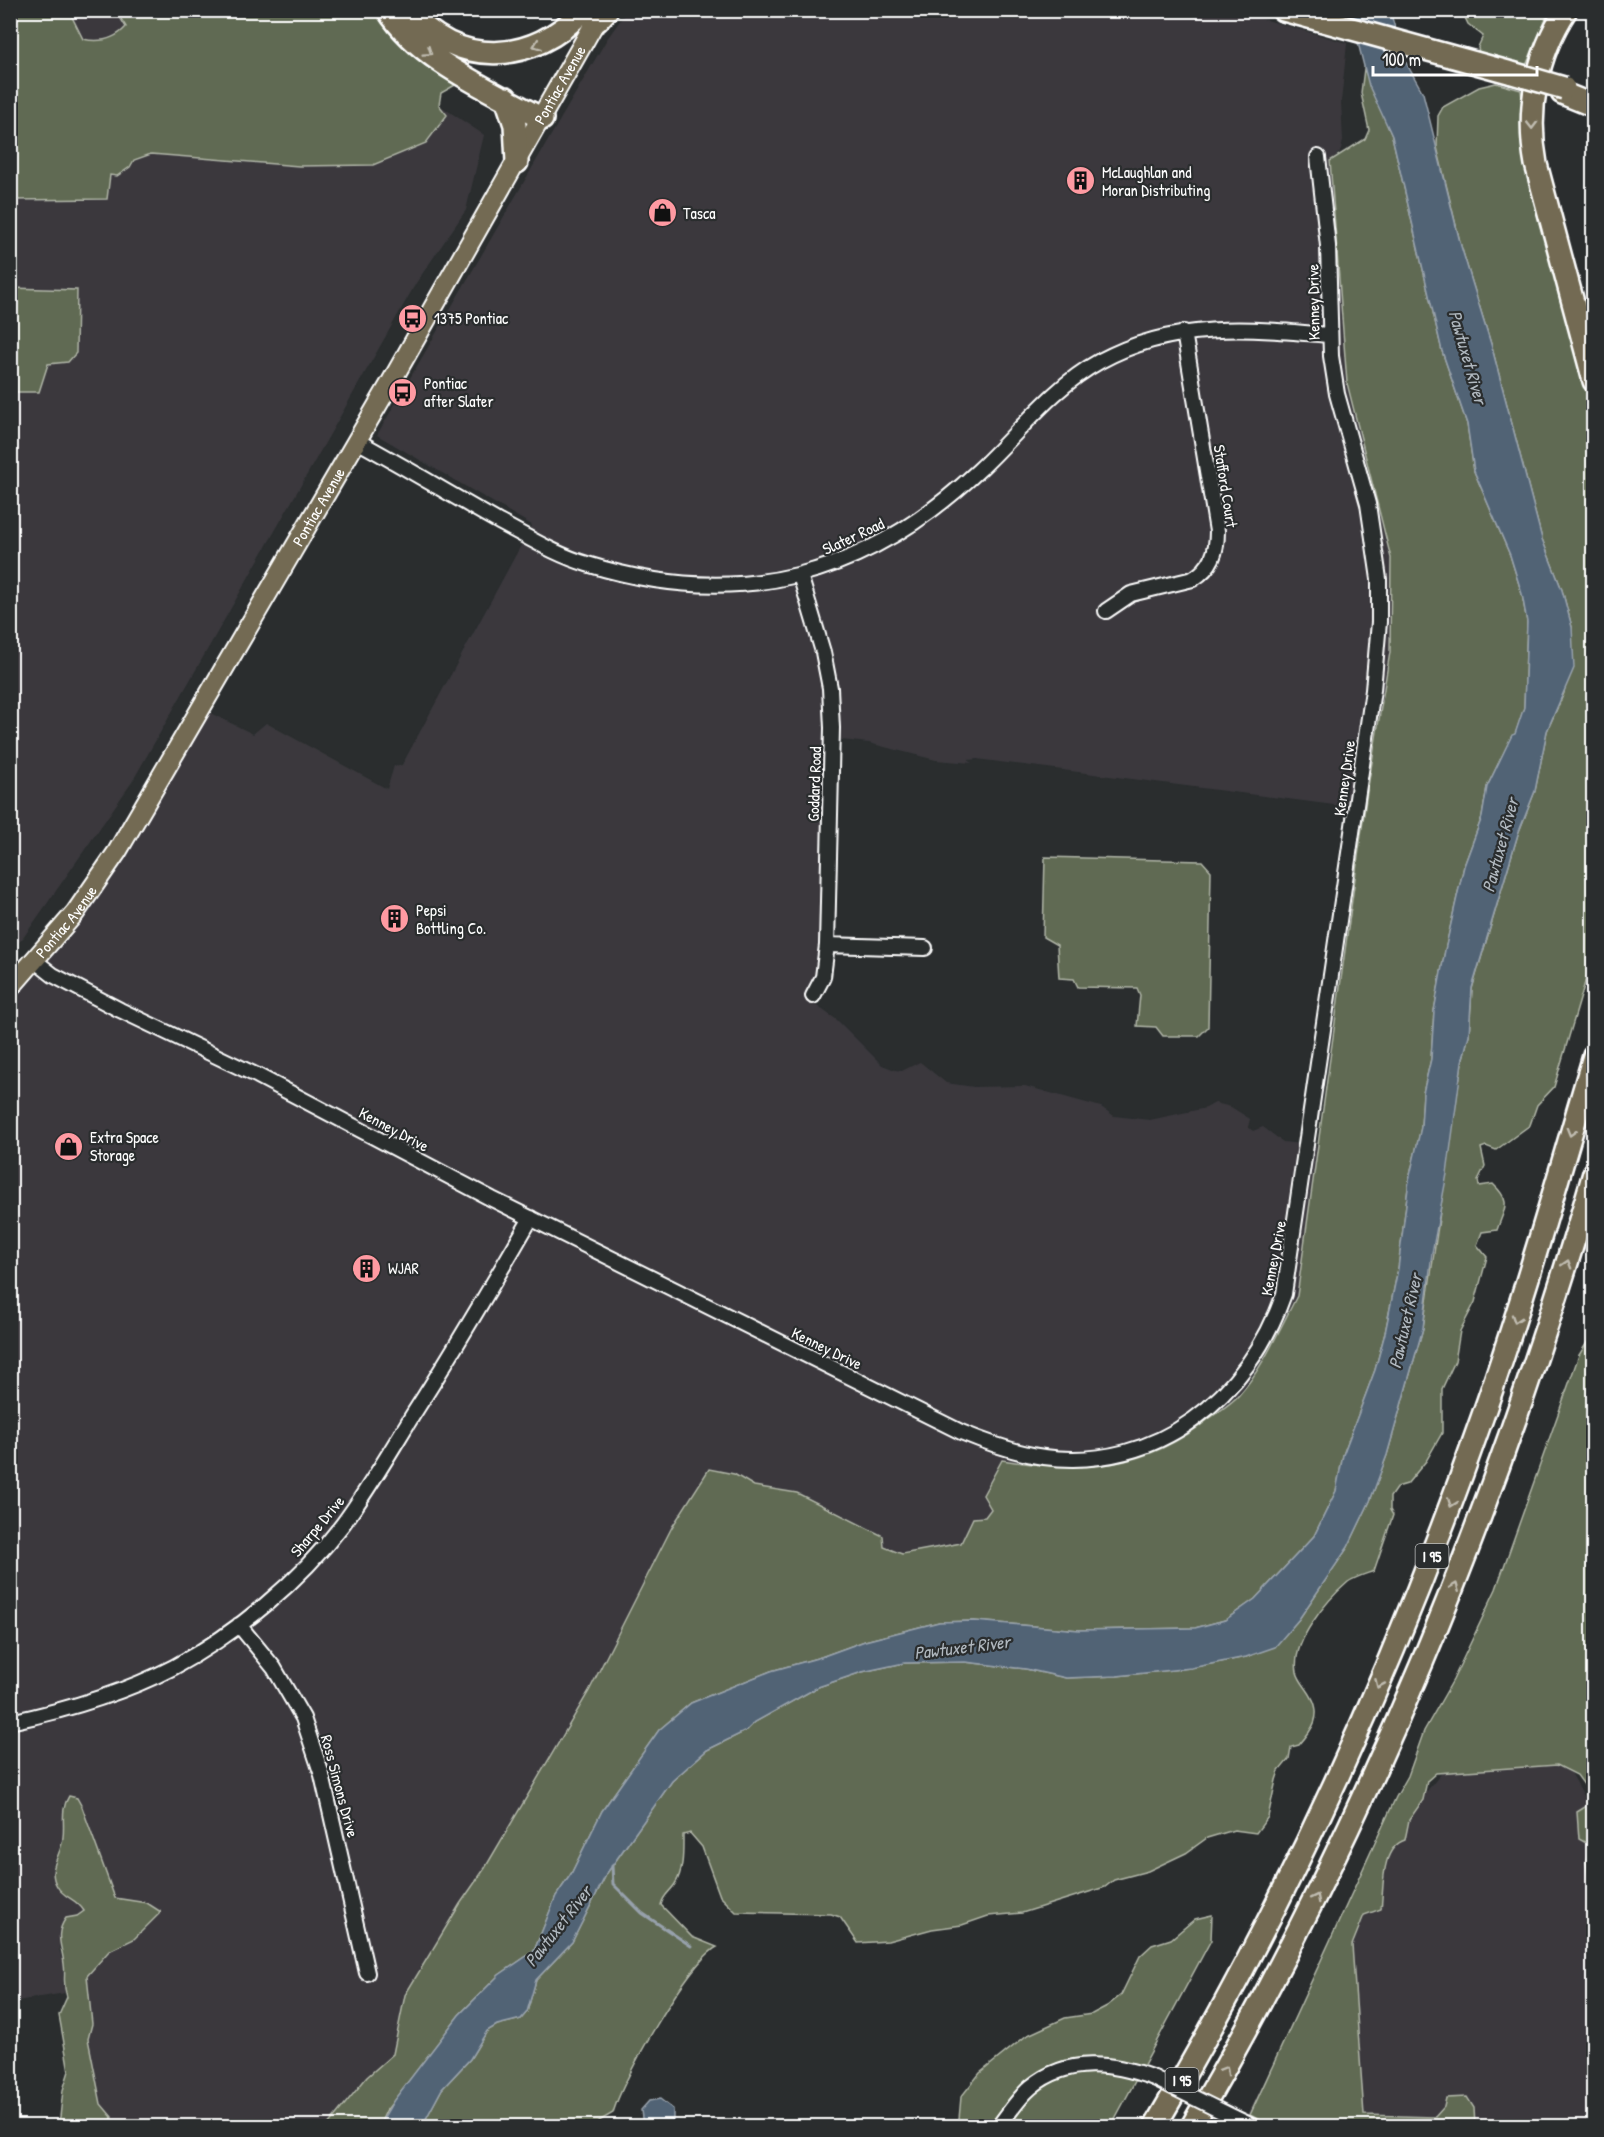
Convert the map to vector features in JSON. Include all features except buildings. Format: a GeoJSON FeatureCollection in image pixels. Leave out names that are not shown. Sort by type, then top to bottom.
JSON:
{"type":"FeatureCollection","features":[{"type":"Feature","properties":{"kind":"highway"},"geometry":{"type":"LineString","coordinates":[[388,10],[408,36],[425,50],[542,119]]}},
{"type":"Feature","properties":{"kind":"highway"},"geometry":{"type":"LineString","coordinates":[[408,10],[424,27],[446,42],[469,50],[494,53],[519,51],[543,43],[597,13]]}},
{"type":"Feature","properties":{"kind":"highway"},"geometry":{"type":"LineString","coordinates":[[1283,10],[1512,73],[1563,90],[1593,96]]}},
{"type":"Feature","properties":{"kind":"highway"},"geometry":{"type":"LineString","coordinates":[[1566,10],[1549,41],[1539,70],[1533,102],[1533,143],[1593,381]]}},
{"type":"Feature","properties":{"kind":"highway"},"geometry":{"type":"LineString","coordinates":[[1563,90],[1593,106]]}},
{"type":"Feature","properties":{"kind":"highway"},"geometry":{"type":"LineString","coordinates":[[506,98],[517,134],[517,162]]}},
{"type":"Feature","properties":{"kind":"highway","name":"I 95"},"geometry":{"type":"LineString","coordinates":[[1155,2127],[1228,1998],[1292,1874],[1350,1750],[1409,1612],[1459,1482],[1505,1351],[1593,1056]]}},
{"type":"Feature","properties":{"kind":"highway","name":"I 95"},"geometry":{"type":"LineString","coordinates":[[1192,2127],[1263,2003],[1317,1897],[1418,1677],[1466,1558],[1517,1419],[1592,1181]]}},
{"type":"Feature","properties":{"kind":"main road","name":"Pontiac Avenue"},"geometry":{"type":"LineString","coordinates":[[10,988],[75,913],[117,852],[542,119],[597,13]]}},
{"type":"Feature","properties":{"kind":"street","name":"Kenney Drive"},"geometry":{"type":"LineString","coordinates":[[34,960],[53,975],[120,1010],[258,1076],[531,1218],[961,1432],[1022,1453],[1071,1459],[1134,1448],[1186,1426],[1218,1401],[1237,1382],[1266,1340],[1284,1294],[1365,749],[1378,644],[1379,579],[1374,541],[1364,486],[1337,394],[1329,335],[1328,246],[1318,156]]}},
{"type":"Feature","properties":{"kind":"street","name":"Slater Road"},"geometry":{"type":"LineString","coordinates":[[357,441],[541,545],[586,564],[654,582],[697,586],[753,584],[800,575],[861,553],[913,523],[980,469],[1039,406],[1099,361],[1136,345],[1184,332],[1231,328],[1329,335]]}},
{"type":"Feature","properties":{"kind":"street","name":"Stafford Court"},"geometry":{"type":"LineString","coordinates":[[1106,611],[1131,594],[1194,579],[1202,573],[1214,557],[1217,531],[1184,332]]}},
{"type":"Feature","properties":{"kind":"street","name":"Goddard Road"},"geometry":{"type":"LineString","coordinates":[[800,575],[823,652],[830,688],[827,945],[823,977],[813,996]]}},
{"type":"Feature","properties":{"kind":"street"},"geometry":{"type":"LineString","coordinates":[[827,945],[925,948]]}},
{"type":"Feature","properties":{"kind":"street","name":"Sharpe Drive"},"geometry":{"type":"LineString","coordinates":[[10,1722],[116,1693],[174,1666],[238,1625],[304,1567],[358,1502],[452,1354],[531,1218]]}},
{"type":"Feature","properties":{"kind":"street","name":"Ross Simons Drive"},"geometry":{"type":"LineString","coordinates":[[238,1625],[274,1668],[303,1718],[322,1775],[367,1973]]}},
{"type":"Feature","properties":{"kind":"street"},"geometry":{"type":"LineString","coordinates":[[999,2127],[1031,2087],[1066,2068],[1103,2064],[1123,2066],[1154,2078],[1252,2127]]}},
{"type":"Feature","properties":{"kind":"shaded area"},"geometry":{"type":"Polygon","coordinates":[[[1232,10],[1347,43],[1341,102],[1343,141],[1340,152],[1330,161],[1370,470],[1391,558],[1390,652],[1365,809],[977,759],[967,760],[972,763],[936,760],[869,743],[833,739],[824,989],[814,1004],[837,1020],[882,1065],[895,1070],[902,1071],[920,1062],[946,1083],[974,1087],[1025,1086],[1101,1107],[1114,1116],[1150,1120],[1206,1108],[1215,1103],[1231,1107],[1250,1119],[1248,1127],[1253,1131],[1263,1127],[1283,1142],[1319,1146],[1297,1296],[1274,1343],[1239,1395],[1198,1428],[1154,1454],[1121,1462],[1073,1467],[1039,1466],[990,1505],[991,1509],[985,1517],[973,1518],[961,1543],[902,1554],[884,1547],[882,1536],[797,1493],[754,1486],[733,1474],[709,1469],[672,1527],[589,1691],[485,1868],[460,1904],[405,1995],[395,2049],[389,2060],[367,2077],[327,2126],[110,2126],[112,2117],[101,2104],[88,2039],[92,2024],[87,1976],[109,1951],[134,1939],[147,1903],[115,1899],[78,1802],[63,1805],[63,1839],[53,1865],[53,1877],[65,1894],[78,1901],[84,1911],[77,1916],[66,1918],[59,1949],[64,1964],[65,1993],[11,2002],[10,984],[64,930],[204,710],[253,734],[266,723],[387,789],[394,766],[402,765],[532,525],[377,435],[607,39],[627,11],[1232,10]]]}},
{"type":"Feature","properties":{"kind":"shaded area"},"geometry":{"type":"Polygon","coordinates":[[[11,11],[348,11],[372,60],[484,135],[466,210],[416,283],[132,782],[23,938],[11,950],[11,11]]]}},
{"type":"Feature","properties":{"kind":"shaded area"},"geometry":{"type":"Polygon","coordinates":[[[1564,1760],[1593,1812],[1593,2126],[1242,2126],[1391,1835],[1445,1769],[1564,1760]]]}},
{"type":"Feature","properties":{"kind":"green space"},"geometry":{"type":"Polygon","coordinates":[[[10,11],[69,11],[83,39],[95,41],[112,38],[126,27],[116,11],[388,11],[456,72],[457,84],[441,93],[439,105],[447,115],[426,143],[373,165],[299,166],[151,154],[134,160],[130,167],[117,176],[110,175],[107,199],[11,200],[10,11]]]}},
{"type":"Feature","properties":{"kind":"green space"},"geometry":{"type":"Polygon","coordinates":[[[1462,11],[1549,11],[1525,68],[1479,54],[1478,47],[1483,36],[1468,24],[1462,11]]]}},
{"type":"Feature","properties":{"kind":"green space"},"geometry":{"type":"Polygon","coordinates":[[[1364,69],[1392,136],[1442,351],[1467,424],[1474,471],[1510,555],[1522,594],[1527,622],[1524,708],[1515,735],[1512,736],[1487,787],[1482,817],[1464,866],[1445,951],[1434,1011],[1431,1059],[1423,1093],[1421,1128],[1409,1180],[1398,1269],[1385,1333],[1375,1370],[1343,1455],[1336,1491],[1314,1536],[1255,1599],[1225,1620],[1195,1628],[1079,1630],[974,1621],[939,1622],[865,1641],[821,1657],[771,1671],[691,1703],[659,1730],[602,1811],[571,1874],[556,1896],[534,1951],[499,1975],[459,2015],[386,2111],[379,2126],[327,2126],[367,2077],[393,2054],[405,1995],[460,1904],[485,1868],[589,1691],[672,1527],[709,1469],[734,1474],[754,1486],[797,1493],[883,1536],[884,1547],[902,1554],[961,1543],[973,1518],[985,1517],[991,1509],[983,1495],[1002,1460],[1059,1466],[1112,1464],[1161,1449],[1186,1436],[1225,1407],[1248,1384],[1271,1347],[1297,1296],[1366,799],[1390,652],[1391,558],[1347,383],[1330,161],[1365,139],[1369,130],[1361,93],[1364,69]]]}},
{"type":"Feature","properties":{"kind":"green space"},"geometry":{"type":"Polygon","coordinates":[[[1496,83],[1521,90],[1531,179],[1593,413],[1594,932],[1589,969],[1554,1087],[1537,1105],[1530,1125],[1496,1150],[1486,1146],[1481,1148],[1485,1166],[1478,1180],[1479,1186],[1493,1184],[1503,1196],[1505,1205],[1497,1230],[1482,1232],[1477,1245],[1487,1257],[1475,1302],[1460,1331],[1455,1361],[1442,1389],[1442,1433],[1426,1461],[1407,1484],[1397,1487],[1390,1497],[1390,1510],[1393,1515],[1374,1571],[1351,1580],[1340,1590],[1312,1622],[1299,1648],[1297,1672],[1314,1703],[1316,1716],[1312,1728],[1304,1739],[1299,1745],[1291,1747],[1289,1759],[1279,1771],[1268,1817],[1256,1833],[1234,1830],[1207,1838],[1186,1853],[1148,1871],[1114,1880],[1105,1887],[1022,1913],[988,1916],[962,1925],[932,1929],[888,1941],[858,1943],[840,1917],[831,1914],[736,1912],[720,1896],[702,1847],[690,1833],[683,1835],[680,1873],[661,1905],[692,1937],[717,1947],[705,1957],[674,1998],[642,2050],[613,2113],[599,2121],[597,2126],[422,2126],[442,2089],[470,2059],[487,2031],[497,2025],[521,2019],[527,2012],[536,1980],[572,1942],[607,1873],[672,1781],[707,1750],[746,1731],[755,1722],[818,1687],[862,1672],[904,1663],[965,1662],[1026,1669],[1066,1678],[1117,1676],[1190,1668],[1246,1657],[1275,1646],[1299,1619],[1348,1547],[1370,1501],[1387,1455],[1423,1328],[1462,1062],[1469,1035],[1472,989],[1518,834],[1535,791],[1547,731],[1564,693],[1572,627],[1562,590],[1542,539],[1491,344],[1461,246],[1437,147],[1438,116],[1443,107],[1479,87],[1496,83]]]}},
{"type":"Feature","properties":{"kind":"green space"},"geometry":{"type":"Polygon","coordinates":[[[11,288],[77,290],[76,353],[68,362],[48,364],[39,392],[11,392],[11,288]]]}},
{"type":"Feature","properties":{"kind":"green space"},"geometry":{"type":"Polygon","coordinates":[[[1045,857],[1202,861],[1211,871],[1208,1027],[1199,1036],[1163,1036],[1156,1027],[1137,1026],[1140,995],[1137,988],[1078,987],[1074,979],[1059,978],[1057,945],[1043,937],[1045,857]]]}},
{"type":"Feature","properties":{"kind":"green space"},"geometry":{"type":"Polygon","coordinates":[[[1593,1333],[1593,1797],[1577,1775],[1557,1765],[1436,1773],[1427,1781],[1423,1800],[1409,1820],[1405,1840],[1397,1844],[1387,1860],[1381,1909],[1364,1915],[1352,1945],[1364,2115],[1435,2117],[1444,2107],[1446,2098],[1467,2097],[1474,2108],[1475,2126],[1271,2126],[1250,2115],[1396,1797],[1408,1776],[1424,1731],[1453,1680],[1496,1589],[1579,1355],[1593,1333]]]}},
{"type":"Feature","properties":{"kind":"green space"},"geometry":{"type":"Polygon","coordinates":[[[69,1796],[77,1798],[82,1807],[115,1898],[147,1903],[161,1912],[134,1939],[109,1951],[87,1976],[92,2024],[88,2039],[101,2104],[112,2117],[110,2126],[55,2126],[60,2117],[63,2090],[69,2071],[59,2015],[67,1997],[60,1930],[66,1918],[77,1916],[84,1911],[60,1890],[53,1873],[62,1844],[64,1811],[69,1796]]]}},
{"type":"Feature","properties":{"kind":"green space"},"geometry":{"type":"Polygon","coordinates":[[[1593,1802],[1593,1903],[1591,1903],[1586,1861],[1590,1845],[1579,1839],[1577,1812],[1593,1802]]]}},
{"type":"Feature","properties":{"kind":"green space"},"geometry":{"type":"Polygon","coordinates":[[[1212,1915],[1211,1940],[1111,2126],[970,2126],[959,2119],[961,2097],[980,2073],[1026,2036],[1065,2018],[1092,2014],[1107,2006],[1121,1995],[1140,1956],[1152,1945],[1171,1939],[1195,1919],[1212,1915]]]}},
{"type":"Feature","properties":{"kind":"water","name":"Pawtuxet River"},"geometry":{"type":"Polygon","coordinates":[[[1350,11],[1390,11],[1404,59],[1423,93],[1461,246],[1491,344],[1542,539],[1562,590],[1572,627],[1574,668],[1547,731],[1535,791],[1518,834],[1472,988],[1469,1035],[1462,1062],[1447,1174],[1432,1253],[1423,1328],[1387,1455],[1370,1501],[1348,1547],[1299,1619],[1275,1647],[1246,1657],[1191,1668],[1117,1676],[1066,1678],[1026,1669],[965,1662],[904,1663],[862,1672],[818,1687],[755,1722],[746,1731],[707,1750],[672,1781],[607,1873],[572,1942],[536,1980],[527,2012],[521,2019],[497,2025],[487,2031],[470,2059],[442,2089],[422,2126],[379,2126],[394,2100],[459,2015],[499,1975],[534,1951],[556,1896],[571,1874],[602,1811],[659,1730],[691,1703],[771,1671],[821,1657],[865,1641],[939,1622],[974,1621],[1079,1630],[1195,1628],[1225,1620],[1255,1599],[1314,1536],[1336,1491],[1343,1455],[1375,1370],[1385,1333],[1398,1269],[1409,1180],[1421,1127],[1423,1093],[1431,1059],[1434,1011],[1464,866],[1482,817],[1487,787],[1512,735],[1515,734],[1524,707],[1527,622],[1522,594],[1510,555],[1474,471],[1467,424],[1442,351],[1392,136],[1369,86],[1350,11]]]}},
{"type":"Feature","properties":{"kind":"water"},"geometry":{"type":"Polygon","coordinates":[[[660,2099],[673,2109],[673,2125],[643,2126],[641,2110],[649,2101],[660,2099]]]}},
{"type":"Feature","properties":{"kind":"waterway"},"geometry":{"type":"LineString","coordinates":[[612,1866],[613,1884],[642,1913],[691,1946]]}},
{"type":"Feature","properties":{"kind":"place","name":"McLaughlan and Moran Distributing"},"geometry":{"type":"Point","coordinates":[1081,181]}},
{"type":"Feature","properties":{"kind":"place","name":"Tasca"},"geometry":{"type":"Point","coordinates":[662,213]}},
{"type":"Feature","properties":{"kind":"place","name":"1375 Pontiac"},"geometry":{"type":"Point","coordinates":[413,318]}},
{"type":"Feature","properties":{"kind":"place","name":"Pontiac after Slater"},"geometry":{"type":"Point","coordinates":[403,392]}},
{"type":"Feature","properties":{"kind":"place","name":"Pepsi Bottling Co."},"geometry":{"type":"Point","coordinates":[395,919]}},
{"type":"Feature","properties":{"kind":"place","name":"Extra Space Storage"},"geometry":{"type":"Point","coordinates":[69,1146]}},
{"type":"Feature","properties":{"kind":"place","name":"WJAR"},"geometry":{"type":"Point","coordinates":[367,1268]}}]}
